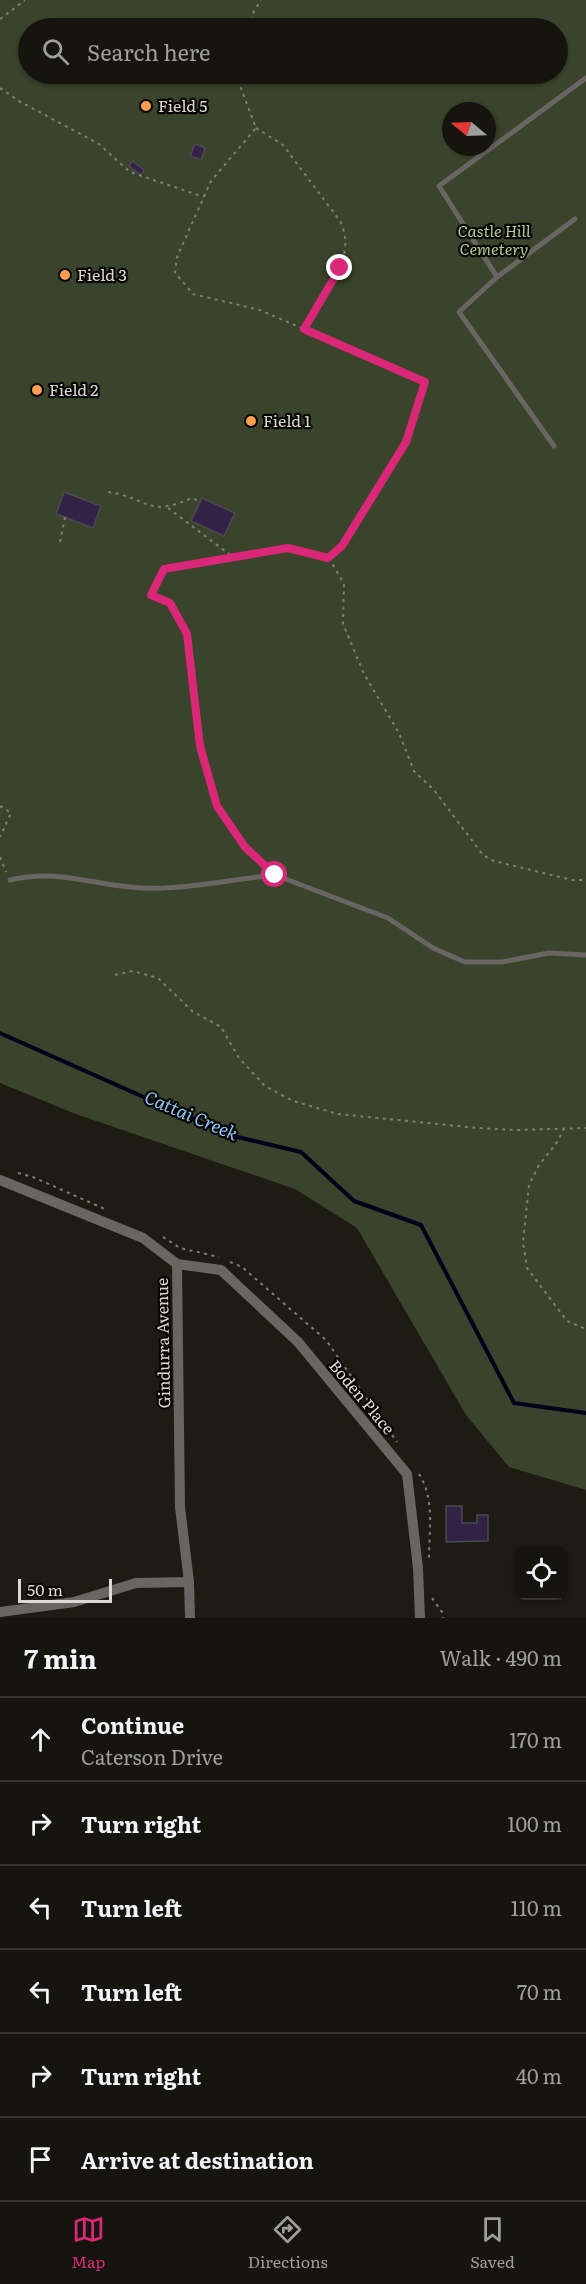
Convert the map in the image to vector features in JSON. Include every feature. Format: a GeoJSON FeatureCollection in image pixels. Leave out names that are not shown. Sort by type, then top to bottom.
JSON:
{"type":"FeatureCollection","features":[{"type":"Feature","properties":{"kind":"street","name":"Gindurra Avenue"},"geometry":{"type":"LineString","coordinates":[[0,1180],[143,1238],[177,1264],[180,1507],[189,1582],[190,1618]]}},
{"type":"Feature","properties":{"kind":"street","name":"Boden Place"},"geometry":{"type":"LineString","coordinates":[[177,1264],[220,1270],[298,1342],[406,1474],[418,1568],[420,1618]]}},
{"type":"Feature","properties":{"kind":"street"},"geometry":{"type":"LineString","coordinates":[[0,1612],[74,1602],[136,1583],[189,1582]]}},
{"type":"Feature","properties":{"kind":"lane"},"geometry":{"type":"LineString","coordinates":[[497,277],[439,186],[586,78]]}},
{"type":"Feature","properties":{"kind":"lane"},"geometry":{"type":"LineString","coordinates":[[554,446],[459,312],[497,277],[575,219]]}},
{"type":"Feature","properties":{"kind":"lane"},"geometry":{"type":"LineString","coordinates":[[151,595],[170,603],[187,634],[200,746],[217,806],[245,847],[275,875],[388,918],[433,948],[465,962],[502,962],[549,953],[586,955]]}},
{"type":"Feature","properties":{"kind":"lane"},"geometry":{"type":"LineString","coordinates":[[10,880],[35,874],[69,876],[105,886],[145,888],[275,875]]}},
{"type":"Feature","properties":{"kind":"path"},"geometry":{"type":"LineString","coordinates":[[0,19],[25,0]]}},
{"type":"Feature","properties":{"kind":"path"},"geometry":{"type":"LineString","coordinates":[[252,18],[261,0]]}},
{"type":"Feature","properties":{"kind":"path"},"geometry":{"type":"LineString","coordinates":[[239,84],[256,128],[283,145],[340,220],[346,233],[347,250],[340,268],[304,329]]}},
{"type":"Feature","properties":{"kind":"path"},"geometry":{"type":"LineString","coordinates":[[0,88],[19,101],[99,144],[130,172],[204,197]]}},
{"type":"Feature","properties":{"kind":"path"},"geometry":{"type":"LineString","coordinates":[[256,128],[211,182],[177,257],[175,273],[192,294],[260,310],[425,382],[406,442],[342,546],[328,558]]}},
{"type":"Feature","properties":{"kind":"path"},"geometry":{"type":"LineString","coordinates":[[108,492],[123,494],[152,508],[166,507],[192,498],[200,502]]}},
{"type":"Feature","properties":{"kind":"path"},"geometry":{"type":"LineString","coordinates":[[166,507],[232,557]]}},
{"type":"Feature","properties":{"kind":"path"},"geometry":{"type":"LineString","coordinates":[[60,542],[65,517]]}},
{"type":"Feature","properties":{"kind":"path"},"geometry":{"type":"LineString","coordinates":[[151,595],[164,569],[288,548],[328,558],[337,567],[344,584],[343,624],[346,637],[363,674],[399,733],[414,771],[434,790],[483,855],[505,864],[572,880],[586,880]]}},
{"type":"Feature","properties":{"kind":"path"},"geometry":{"type":"LineString","coordinates":[[0,806],[11,813],[0,837]]}},
{"type":"Feature","properties":{"kind":"path"},"geometry":{"type":"LineString","coordinates":[[0,857],[10,880]]}},
{"type":"Feature","properties":{"kind":"path"},"geometry":{"type":"LineString","coordinates":[[115,975],[133,971],[158,978],[192,1011],[221,1027],[238,1058],[265,1086],[293,1101],[338,1114],[507,1130],[586,1128]]}},
{"type":"Feature","properties":{"kind":"path"},"geometry":{"type":"LineString","coordinates":[[564,1128],[529,1185],[524,1242],[527,1268],[567,1322],[586,1329]]}},
{"type":"Feature","properties":{"kind":"green space","name":"Castle Hill Cemetery"},"geometry":{"type":"Polygon","coordinates":[[[0,0],[586,0],[586,1490],[509,1467],[466,1415],[357,1228],[295,1189],[73,1113],[0,1083],[0,0]]]}},
{"type":"Feature","properties":{"kind":"building"},"geometry":{"type":"Polygon","coordinates":[[[195,144],[205,148],[201,160],[190,156],[195,144]]]}},
{"type":"Feature","properties":{"kind":"building"},"geometry":{"type":"Polygon","coordinates":[[[132,161],[144,170],[141,175],[129,166],[132,161]]]}},
{"type":"Feature","properties":{"kind":"building"},"geometry":{"type":"Polygon","coordinates":[[[64,492],[101,506],[93,528],[56,514],[64,492]]]}},
{"type":"Feature","properties":{"kind":"building"},"geometry":{"type":"Polygon","coordinates":[[[202,498],[235,513],[224,536],[191,521],[202,498]]]}},
{"type":"Feature","properties":{"kind":"building"},"geometry":{"type":"Polygon","coordinates":[[[446,1506],[462,1506],[462,1523],[477,1523],[477,1515],[488,1515],[488,1541],[446,1542],[446,1506]]]}},
{"type":"Feature","properties":{"kind":"waterway","name":"Cattai Creek"},"geometry":{"type":"LineString","coordinates":[[0,1033],[229,1135],[301,1152],[354,1201],[421,1225],[514,1403],[586,1413]]}},
{"type":"Feature","properties":{"kind":"place","name":"Field 5"},"geometry":{"type":"Point","coordinates":[146,106]}},
{"type":"Feature","properties":{"kind":"place","name":"Field 3"},"geometry":{"type":"Point","coordinates":[65,275]}},
{"type":"Feature","properties":{"kind":"place","name":"Field 2"},"geometry":{"type":"Point","coordinates":[37,390]}},
{"type":"Feature","properties":{"kind":"place","name":"Field 1"},"geometry":{"type":"Point","coordinates":[251,421]}},
{"type":"Feature","properties":{"kind":"route"},"geometry":{"type":"LineString","coordinates":[[275,875],[245,847],[217,806],[200,746],[187,634],[170,603],[151,595],[164,569],[288,548],[328,558],[342,546],[406,442],[425,382],[304,329],[340,268]]}}]}
